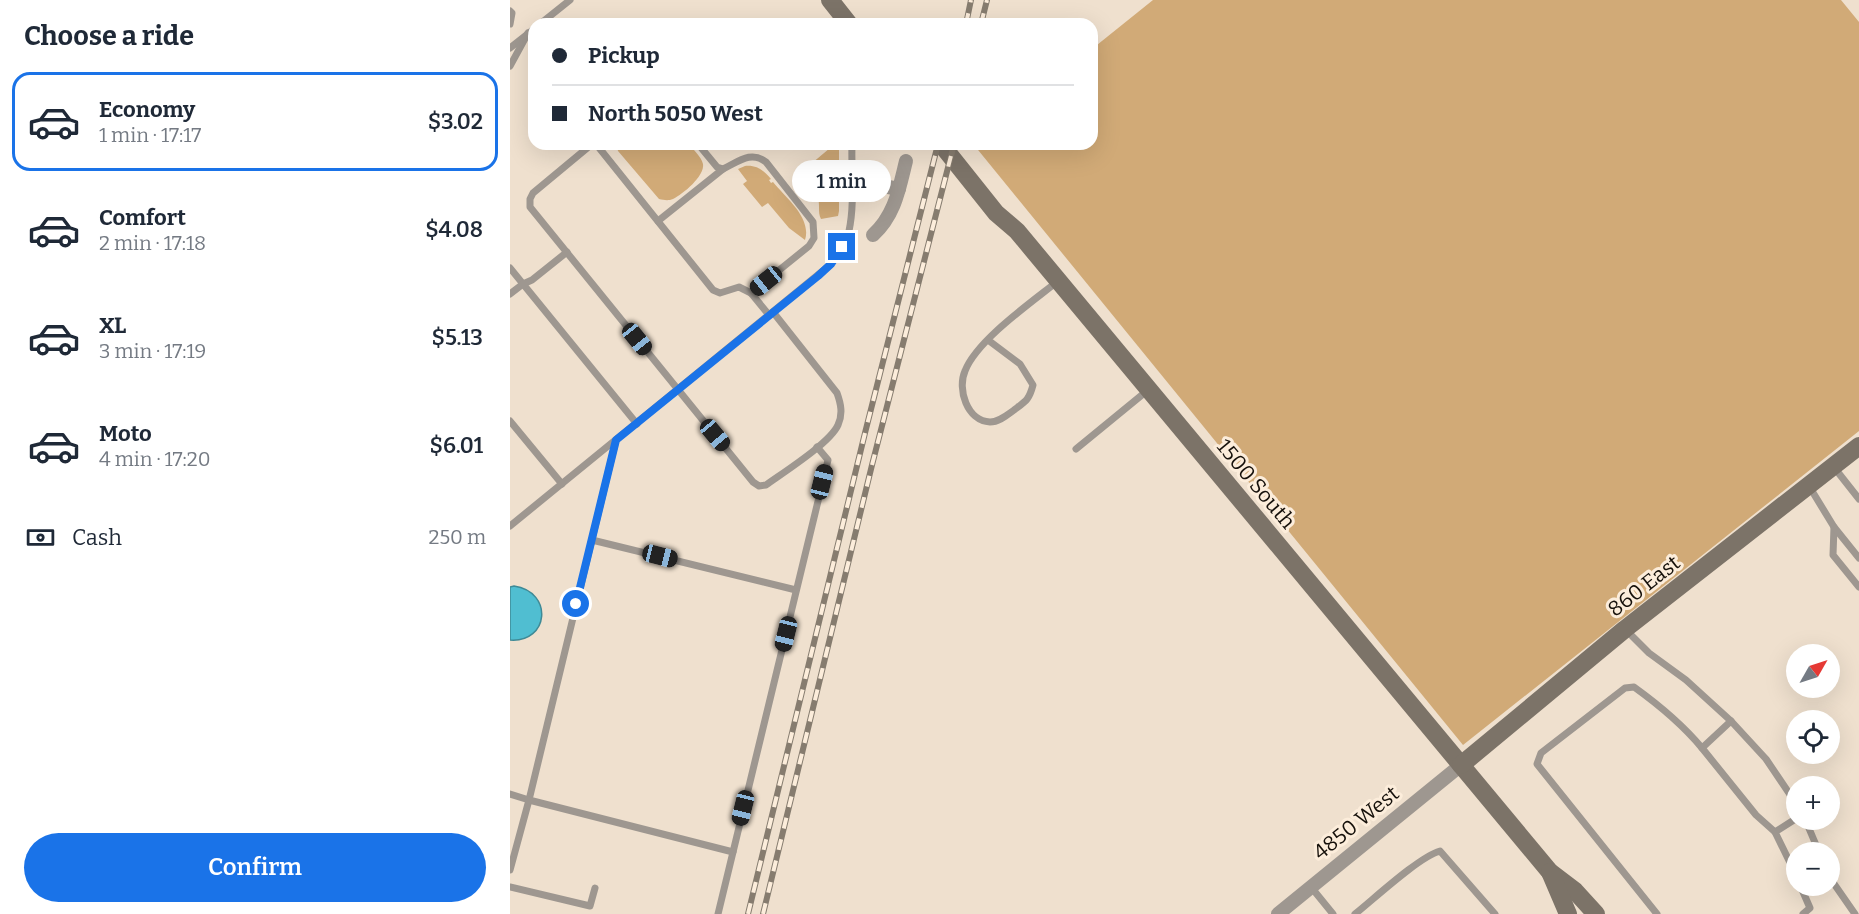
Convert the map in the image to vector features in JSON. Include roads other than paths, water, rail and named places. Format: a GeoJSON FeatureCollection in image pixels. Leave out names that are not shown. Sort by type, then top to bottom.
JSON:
{"type":"FeatureCollection","features":[{"type":"Feature","properties":{"kind":"street"},"geometry":{"type":"LineString","coordinates":[[830,0],[844,18]]}},
{"type":"Feature","properties":{"kind":"street","name":"1500 South"},"geometry":{"type":"LineString","coordinates":[[946,150],[996,213],[1017,231],[1551,872]]}},
{"type":"Feature","properties":{"kind":"street","name":"1500 South"},"geometry":{"type":"LineString","coordinates":[[961,150],[1004,205],[1017,231]]}},
{"type":"Feature","properties":{"kind":"street"},"geometry":{"type":"LineString","coordinates":[[873,235],[891,214],[906,161]]}},
{"type":"Feature","properties":{"kind":"street"},"geometry":{"type":"LineString","coordinates":[[851,186],[882,186],[899,189]]}},
{"type":"Feature","properties":{"kind":"street","name":"860 East"},"geometry":{"type":"LineString","coordinates":[[1461,765],[1625,629],[1859,446]]}},
{"type":"Feature","properties":{"kind":"street","name":"4850 West"},"geometry":{"type":"LineString","coordinates":[[1278,914],[1461,765]]}},
{"type":"Feature","properties":{"kind":"street"},"geometry":{"type":"LineString","coordinates":[[1551,872],[1568,914]]}},
{"type":"Feature","properties":{"kind":"street"},"geometry":{"type":"LineString","coordinates":[[1551,872],[1575,891],[1596,914]]}},
{"type":"Feature","properties":{"kind":"lane"},"geometry":{"type":"LineString","coordinates":[[548,18],[570,0]]}},
{"type":"Feature","properties":{"kind":"lane"},"geometry":{"type":"LineString","coordinates":[[510,11],[512,13],[510,24]]}},
{"type":"Feature","properties":{"kind":"lane"},"geometry":{"type":"LineString","coordinates":[[510,48],[528,33]]}},
{"type":"Feature","properties":{"kind":"lane"},"geometry":{"type":"LineString","coordinates":[[510,66],[528,36]]}},
{"type":"Feature","properties":{"kind":"lane"},"geometry":{"type":"LineString","coordinates":[[587,150],[533,193],[530,207],[753,482],[759,486],[766,485],[818,447],[838,427],[841,405],[837,393],[751,293],[739,287],[720,293],[713,290],[599,150]]}},
{"type":"Feature","properties":{"kind":"lane"},"geometry":{"type":"LineString","coordinates":[[703,150],[717,167],[723,169]]}},
{"type":"Feature","properties":{"kind":"lane"},"geometry":{"type":"LineString","coordinates":[[510,526],[831,264],[849,232],[852,150]]}},
{"type":"Feature","properties":{"kind":"lane"},"geometry":{"type":"LineString","coordinates":[[658,221],[723,169],[746,157],[760,157],[813,222],[814,238],[809,246],[751,293]]}},
{"type":"Feature","properties":{"kind":"lane"},"geometry":{"type":"LineString","coordinates":[[510,294],[567,252]]}},
{"type":"Feature","properties":{"kind":"lane"},"geometry":{"type":"LineString","coordinates":[[510,268],[637,424]]}},
{"type":"Feature","properties":{"kind":"lane"},"geometry":{"type":"LineString","coordinates":[[988,340],[1020,364],[1033,385],[1029,398],[1000,420],[990,422],[979,419],[971,412],[963,397],[964,371],[988,340],[1058,281]]}},
{"type":"Feature","properties":{"kind":"lane"},"geometry":{"type":"LineString","coordinates":[[1076,448],[1148,390]]}},
{"type":"Feature","properties":{"kind":"lane"},"geometry":{"type":"LineString","coordinates":[[510,421],[562,484]]}},
{"type":"Feature","properties":{"kind":"lane"},"geometry":{"type":"LineString","coordinates":[[510,870],[616,440]]}},
{"type":"Feature","properties":{"kind":"lane"},"geometry":{"type":"LineString","coordinates":[[718,914],[828,460],[818,447]]}},
{"type":"Feature","properties":{"kind":"lane"},"geometry":{"type":"LineString","coordinates":[[1833,466],[1859,499]]}},
{"type":"Feature","properties":{"kind":"lane"},"geometry":{"type":"LineString","coordinates":[[1809,486],[1834,527],[1859,558]]}},
{"type":"Feature","properties":{"kind":"lane"},"geometry":{"type":"LineString","coordinates":[[1834,527],[1833,555],[1859,586]]}},
{"type":"Feature","properties":{"kind":"lane"},"geometry":{"type":"LineString","coordinates":[[592,540],[796,590]]}},
{"type":"Feature","properties":{"kind":"lane"},"geometry":{"type":"LineString","coordinates":[[1625,629],[1649,653],[1686,680],[1731,721],[1766,759],[1786,789]]}},
{"type":"Feature","properties":{"kind":"lane"},"geometry":{"type":"LineString","coordinates":[[1657,914],[1537,764],[1541,753],[1625,688],[1634,687],[1688,731],[1756,815],[1775,832],[1786,854]]}},
{"type":"Feature","properties":{"kind":"lane"},"geometry":{"type":"LineString","coordinates":[[1702,748],[1731,721]]}},
{"type":"Feature","properties":{"kind":"lane"},"geometry":{"type":"LineString","coordinates":[[510,794],[733,852]]}},
{"type":"Feature","properties":{"kind":"lane"},"geometry":{"type":"LineString","coordinates":[[1775,832],[1786,825]]}},
{"type":"Feature","properties":{"kind":"lane"},"geometry":{"type":"LineString","coordinates":[[1355,914],[1411,869],[1433,853],[1440,851],[1495,914]]}},
{"type":"Feature","properties":{"kind":"lane"},"geometry":{"type":"LineString","coordinates":[[510,887],[590,906],[595,888]]}},
{"type":"Feature","properties":{"kind":"lane"},"geometry":{"type":"LineString","coordinates":[[1311,887],[1333,914]]}},
{"type":"Feature","properties":{"kind":"lane"},"geometry":{"type":"LineString","coordinates":[[1840,892],[1855,914]]}},
{"type":"Feature","properties":{"kind":"lane"},"geometry":{"type":"LineString","coordinates":[[1803,914],[1810,908],[1805,896]]}},
{"type":"Feature","properties":{"kind":"water"},"geometry":{"type":"Polygon","coordinates":[[[510,587],[527,590],[536,597],[542,616],[533,634],[523,639],[510,640],[510,587]]]}},
{"type":"Feature","properties":{"kind":"railway"},"geometry":{"type":"LineString","coordinates":[[967,18],[971,0]]}},
{"type":"Feature","properties":{"kind":"railway"},"geometry":{"type":"LineString","coordinates":[[982,18],[987,0]]}},
{"type":"Feature","properties":{"kind":"railway"},"geometry":{"type":"LineString","coordinates":[[748,914],[936,150]]}},
{"type":"Feature","properties":{"kind":"railway"},"geometry":{"type":"LineString","coordinates":[[763,914],[872,465],[952,150]]}}]}
